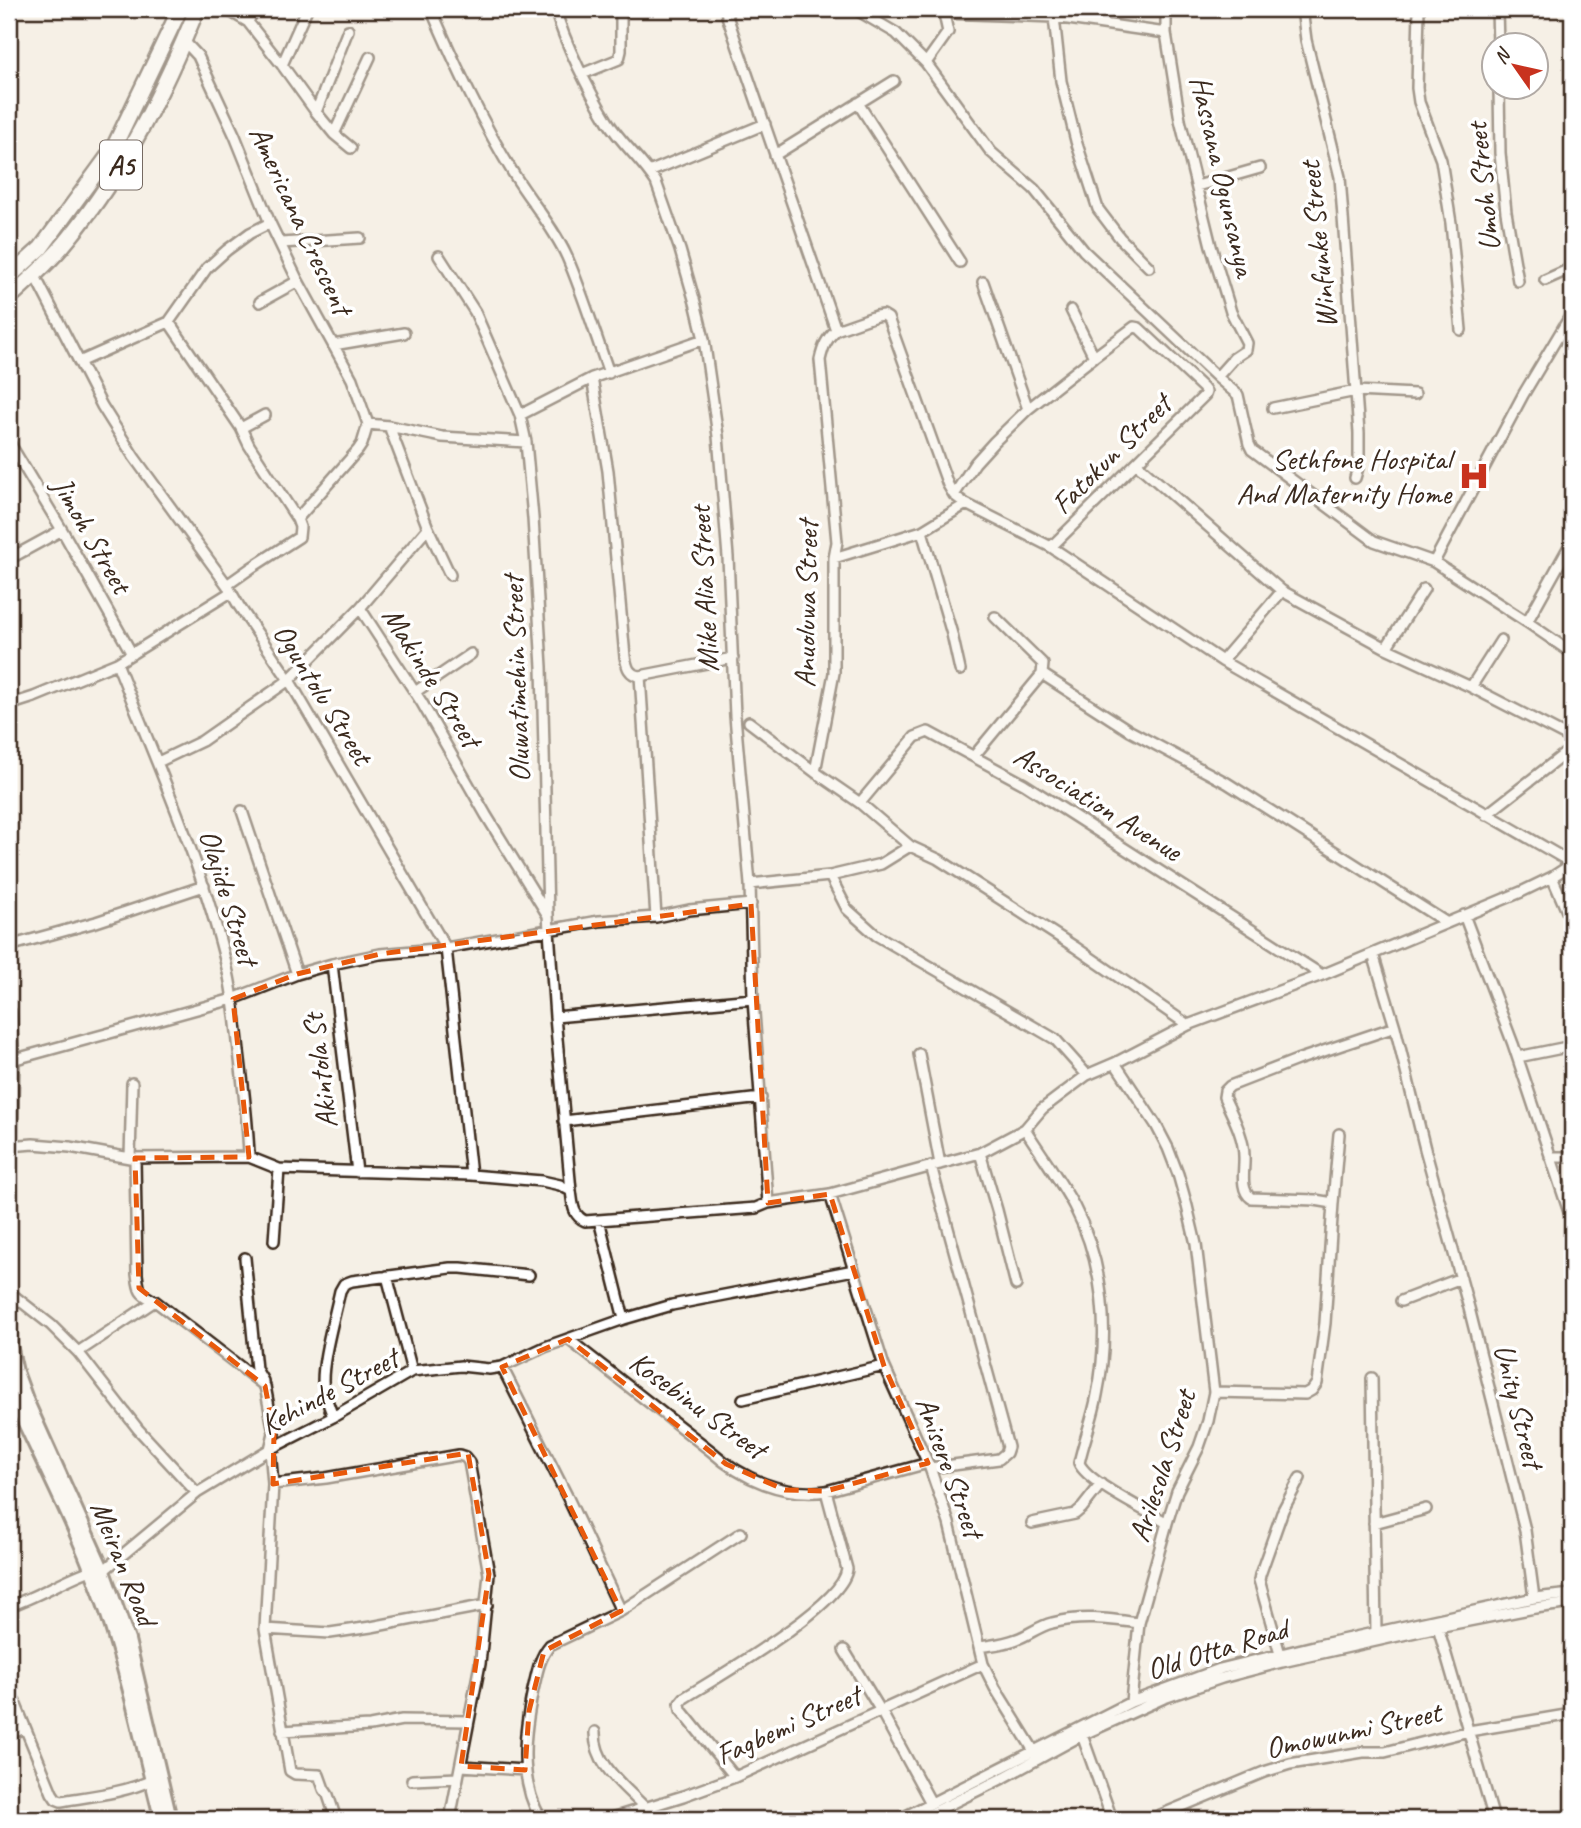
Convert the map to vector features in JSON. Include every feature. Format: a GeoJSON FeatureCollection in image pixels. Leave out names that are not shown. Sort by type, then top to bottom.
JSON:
{"type":"FeatureCollection","features":[{"type":"Feature","properties":{"kind":"highway","name":"A5"},"geometry":{"type":"LineString","coordinates":[[9,277],[41,248],[111,151],[180,9]]}},
{"type":"Feature","properties":{"kind":"highway","name":"A5"},"geometry":{"type":"LineString","coordinates":[[9,298],[69,239],[125,159],[149,116],[197,9]]}},
{"type":"Feature","properties":{"kind":"main road"},"geometry":{"type":"LineString","coordinates":[[9,1013],[12,1060],[9,1178]]}},
{"type":"Feature","properties":{"kind":"main road","name":"Meiran Road"},"geometry":{"type":"LineString","coordinates":[[9,1334],[16,1372],[27,1402],[128,1640],[170,1819]]}},
{"type":"Feature","properties":{"kind":"main road","name":"Meiran Road"},"geometry":{"type":"LineString","coordinates":[[9,1382],[13,1409],[97,1571],[162,1819]]}},
{"type":"Feature","properties":{"kind":"street"},"geometry":{"type":"LineString","coordinates":[[226,9],[248,22],[316,112],[334,134],[351,148]]}},
{"type":"Feature","properties":{"kind":"street"},"geometry":{"type":"LineString","coordinates":[[248,22],[254,9]]}},
{"type":"Feature","properties":{"kind":"street"},"geometry":{"type":"LineString","coordinates":[[282,65],[307,9]]}},
{"type":"Feature","properties":{"kind":"street"},"geometry":{"type":"LineString","coordinates":[[431,9],[514,175],[555,233],[567,257],[609,373]]}},
{"type":"Feature","properties":{"kind":"street","name":"Mike Alia Street"},"geometry":{"type":"LineString","coordinates":[[555,9],[582,74],[609,124],[656,182],[680,250],[704,339],[718,436],[729,557],[735,716],[750,884],[753,999],[768,1203]]}},
{"type":"Feature","properties":{"kind":"street"},"geometry":{"type":"LineString","coordinates":[[582,74],[620,58],[621,9]]}},
{"type":"Feature","properties":{"kind":"street"},"geometry":{"type":"LineString","coordinates":[[624,1319],[599,1220],[755,1208],[768,1203],[830,1194],[981,1153],[1025,1129],[1042,1109],[1087,1075],[1188,1025],[1322,975],[1521,892],[1572,864],[1222,661],[1051,547],[954,495],[948,485],[888,318],[883,315],[876,316],[836,330],[726,9]]}},
{"type":"Feature","properties":{"kind":"street"},"geometry":{"type":"LineString","coordinates":[[855,9],[896,33],[926,63],[991,152],[1034,189],[1084,251],[1238,395],[1252,450],[1374,541],[1433,562],[1572,653]]}},
{"type":"Feature","properties":{"kind":"street","name":"Hassana Ogunsanya"},"geometry":{"type":"LineString","coordinates":[[1166,9],[1166,33],[1180,120],[1211,246],[1231,312],[1247,343],[1245,350],[1217,377]]}},
{"type":"Feature","properties":{"kind":"street","name":"Winfunke Street"},"geometry":{"type":"LineString","coordinates":[[1302,9],[1306,40],[1340,177],[1359,433],[1359,464],[1355,478]]}},
{"type":"Feature","properties":{"kind":"street"},"geometry":{"type":"LineString","coordinates":[[1419,9],[1417,88],[1419,102],[1441,160],[1451,223],[1461,330]]}},
{"type":"Feature","properties":{"kind":"street"},"geometry":{"type":"LineString","coordinates":[[1497,9],[1498,32]]}},
{"type":"Feature","properties":{"kind":"street"},"geometry":{"type":"LineString","coordinates":[[926,63],[948,32],[943,11],[1054,13],[1166,33]]}},
{"type":"Feature","properties":{"kind":"street"},"geometry":{"type":"LineString","coordinates":[[1054,13],[1061,82],[1097,209],[1120,238],[1149,267]]}},
{"type":"Feature","properties":{"kind":"street"},"geometry":{"type":"LineString","coordinates":[[316,112],[348,30]]}},
{"type":"Feature","properties":{"kind":"street","name":"Americana Crescent"},"geometry":{"type":"LineString","coordinates":[[184,41],[198,56],[270,223],[298,281],[352,379],[368,424]]}},
{"type":"Feature","properties":{"kind":"street"},"geometry":{"type":"LineString","coordinates":[[334,134],[370,57]]}},
{"type":"Feature","properties":{"kind":"street"},"geometry":{"type":"LineString","coordinates":[[775,155],[894,81]]}},
{"type":"Feature","properties":{"kind":"street","name":"Umoh Street"},"geometry":{"type":"LineString","coordinates":[[1499,102],[1500,153],[1506,212],[1518,281]]}},
{"type":"Feature","properties":{"kind":"street"},"geometry":{"type":"LineString","coordinates":[[858,103],[960,262]]}},
{"type":"Feature","properties":{"kind":"street"},"geometry":{"type":"LineString","coordinates":[[649,172],[765,124]]}},
{"type":"Feature","properties":{"kind":"street"},"geometry":{"type":"LineString","coordinates":[[1197,186],[1260,168]]}},
{"type":"Feature","properties":{"kind":"street"},"geometry":{"type":"LineString","coordinates":[[79,362],[169,322],[207,268],[250,233],[270,223]]}},
{"type":"Feature","properties":{"kind":"street"},"geometry":{"type":"LineString","coordinates":[[281,243],[360,238]]}},
{"type":"Feature","properties":{"kind":"street","name":"Oluwatimehin Street"},"geometry":{"type":"LineString","coordinates":[[439,256],[475,312],[520,415],[526,442],[542,667],[548,915],[564,1121],[574,1212],[585,1221],[599,1220]]}},
{"type":"Feature","properties":{"kind":"street"},"geometry":{"type":"LineString","coordinates":[[1545,279],[1572,268]]}},
{"type":"Feature","properties":{"kind":"street","name":"Oguntolu Street"},"geometry":{"type":"LineString","coordinates":[[34,274],[102,406],[134,457],[229,589],[289,680],[446,948],[471,1175]]}},
{"type":"Feature","properties":{"kind":"street"},"geometry":{"type":"LineString","coordinates":[[260,302],[298,281]]}},
{"type":"Feature","properties":{"kind":"street"},"geometry":{"type":"LineString","coordinates":[[983,282],[1028,409]]}},
{"type":"Feature","properties":{"kind":"street"},"geometry":{"type":"LineString","coordinates":[[954,495],[975,463],[1028,409],[1094,357],[1072,310]]}},
{"type":"Feature","properties":{"kind":"street"},"geometry":{"type":"LineString","coordinates":[[1433,562],[1523,395],[1572,313]]}},
{"type":"Feature","properties":{"kind":"street"},"geometry":{"type":"LineString","coordinates":[[9,705],[34,698],[117,663],[229,589],[251,568],[299,537],[297,519],[241,428],[169,322]]}},
{"type":"Feature","properties":{"kind":"street","name":"Fatokun Street"},"geometry":{"type":"LineString","coordinates":[[1051,547],[1138,464],[1206,392],[1139,328],[1134,327],[1094,357]]}},
{"type":"Feature","properties":{"kind":"street","name":"Anuoluwa Street"},"geometry":{"type":"LineString","coordinates":[[816,772],[834,673],[834,558],[837,542],[820,360],[828,338],[836,330]]}},
{"type":"Feature","properties":{"kind":"street"},"geometry":{"type":"LineString","coordinates":[[333,345],[404,333]]}},
{"type":"Feature","properties":{"kind":"street"},"geometry":{"type":"LineString","coordinates":[[520,415],[592,378],[704,339]]}},
{"type":"Feature","properties":{"kind":"street"},"geometry":{"type":"LineString","coordinates":[[592,378],[607,463],[628,670],[640,676],[733,658]]}},
{"type":"Feature","properties":{"kind":"street"},"geometry":{"type":"LineString","coordinates":[[1273,408],[1356,391],[1415,394]]}},
{"type":"Feature","properties":{"kind":"street"},"geometry":{"type":"LineString","coordinates":[[241,428],[265,415]]}},
{"type":"Feature","properties":{"kind":"street"},"geometry":{"type":"LineString","coordinates":[[297,519],[358,450],[368,424],[442,437],[526,442]]}},
{"type":"Feature","properties":{"kind":"street"},"geometry":{"type":"LineString","coordinates":[[390,426],[428,528],[450,575]]}},
{"type":"Feature","properties":{"kind":"street","name":"Jimoh Street"},"geometry":{"type":"LineString","coordinates":[[9,442],[132,654]]}},
{"type":"Feature","properties":{"kind":"street"},"geometry":{"type":"LineString","coordinates":[[1138,464],[1282,591],[1386,648],[1471,687],[1572,739]]}},
{"type":"Feature","properties":{"kind":"street"},"geometry":{"type":"LineString","coordinates":[[834,558],[922,531],[966,503]]}},
{"type":"Feature","properties":{"kind":"street"},"geometry":{"type":"LineString","coordinates":[[158,762],[202,741],[289,680],[360,608],[428,528]]}},
{"type":"Feature","properties":{"kind":"street"},"geometry":{"type":"LineString","coordinates":[[9,559],[62,530]]}},
{"type":"Feature","properties":{"kind":"street"},"geometry":{"type":"LineString","coordinates":[[922,531],[960,670]]}},
{"type":"Feature","properties":{"kind":"street"},"geometry":{"type":"LineString","coordinates":[[1527,622],[1572,541]]}},
{"type":"Feature","properties":{"kind":"street"},"geometry":{"type":"LineString","coordinates":[[1386,648],[1424,589]]}},
{"type":"Feature","properties":{"kind":"street"},"geometry":{"type":"LineString","coordinates":[[1222,661],[1282,591]]}},
{"type":"Feature","properties":{"kind":"street","name":"Makinde Street"},"geometry":{"type":"LineString","coordinates":[[360,608],[415,692],[486,816],[548,915]]}},
{"type":"Feature","properties":{"kind":"street"},"geometry":{"type":"LineString","coordinates":[[974,756],[1042,674],[1044,664],[995,617]]}},
{"type":"Feature","properties":{"kind":"street"},"geometry":{"type":"LineString","coordinates":[[1471,687],[1501,640]]}},
{"type":"Feature","properties":{"kind":"street"},"geometry":{"type":"LineString","coordinates":[[415,692],[471,654]]}},
{"type":"Feature","properties":{"kind":"street","name":"Olajide Street"},"geometry":{"type":"LineString","coordinates":[[117,663],[158,762],[204,886],[228,972],[248,1127],[249,1157]]}},
{"type":"Feature","properties":{"kind":"street"},"geometry":{"type":"LineString","coordinates":[[1042,674],[1130,731],[1227,783],[1447,923]]}},
{"type":"Feature","properties":{"kind":"street"},"geometry":{"type":"LineString","coordinates":[[640,676],[656,917]]}},
{"type":"Feature","properties":{"kind":"street"},"geometry":{"type":"LineString","coordinates":[[749,722],[860,803],[910,846],[961,873],[1188,1025]]}},
{"type":"Feature","properties":{"kind":"street","name":"Association Avenue"},"geometry":{"type":"LineString","coordinates":[[860,803],[915,737],[928,732],[1034,791],[1322,975]]}},
{"type":"Feature","properties":{"kind":"street"},"geometry":{"type":"LineString","coordinates":[[1486,815],[1572,748]]}},
{"type":"Feature","properties":{"kind":"street"},"geometry":{"type":"LineString","coordinates":[[242,811],[297,974]]}},
{"type":"Feature","properties":{"kind":"street"},"geometry":{"type":"LineString","coordinates":[[750,884],[830,876],[881,864],[910,846]]}},
{"type":"Feature","properties":{"kind":"street"},"geometry":{"type":"LineString","coordinates":[[830,876],[847,909],[876,934],[1055,1039],[1087,1075]]}},
{"type":"Feature","properties":{"kind":"street"},"geometry":{"type":"LineString","coordinates":[[1552,877],[1572,923]]}},
{"type":"Feature","properties":{"kind":"street"},"geometry":{"type":"LineString","coordinates":[[9,946],[96,922],[204,886]]}},
{"type":"Feature","properties":{"kind":"street"},"geometry":{"type":"LineString","coordinates":[[12,1060],[233,999],[297,974],[332,964],[380,954],[446,948],[599,920],[656,917],[689,910],[751,904]]}},
{"type":"Feature","properties":{"kind":"street"},"geometry":{"type":"LineString","coordinates":[[1464,915],[1518,1058],[1572,1221]]}},
{"type":"Feature","properties":{"kind":"street","name":"Unity Street"},"geometry":{"type":"LineString","coordinates":[[1373,954],[1395,1027],[1525,1530],[1534,1598]]}},
{"type":"Feature","properties":{"kind":"street","name":"Akintola St"},"geometry":{"type":"LineString","coordinates":[[332,964],[356,1172]]}},
{"type":"Feature","properties":{"kind":"street"},"geometry":{"type":"LineString","coordinates":[[555,1017],[753,999]]}},
{"type":"Feature","properties":{"kind":"street"},"geometry":{"type":"LineString","coordinates":[[1333,1203],[1251,1198],[1246,1194],[1243,1143],[1224,1097],[1225,1091],[1230,1086],[1286,1064],[1395,1027]]}},
{"type":"Feature","properties":{"kind":"street"},"geometry":{"type":"LineString","coordinates":[[1518,1058],[1572,1046]]}},
{"type":"Feature","properties":{"kind":"street"},"geometry":{"type":"LineString","coordinates":[[919,1054],[935,1165]]}},
{"type":"Feature","properties":{"kind":"street","name":"Arilesola Street"},"geometry":{"type":"LineString","coordinates":[[1115,1063],[1156,1125],[1178,1174],[1197,1257],[1214,1392],[1199,1447],[1177,1491],[1139,1623],[1131,1702]]}},
{"type":"Feature","properties":{"kind":"street"},"geometry":{"type":"LineString","coordinates":[[132,1083],[139,1288],[143,1296],[155,1301],[265,1386]]}},
{"type":"Feature","properties":{"kind":"street"},"geometry":{"type":"LineString","coordinates":[[564,1121],[761,1098]]}},
{"type":"Feature","properties":{"kind":"street"},"geometry":{"type":"LineString","coordinates":[[1025,1129],[1073,1204],[1089,1243],[1100,1286],[1104,1313],[1101,1369],[1097,1396],[1079,1462],[1082,1469],[1101,1484],[1167,1523]]}},
{"type":"Feature","properties":{"kind":"street"},"geometry":{"type":"LineString","coordinates":[[1214,1392],[1305,1394],[1317,1383],[1325,1323],[1339,1134]]}},
{"type":"Feature","properties":{"kind":"street"},"geometry":{"type":"LineString","coordinates":[[10,1146],[33,1144],[70,1147],[133,1158],[249,1157],[279,1169],[471,1175],[542,1181],[571,1191]]}},
{"type":"Feature","properties":{"kind":"street"},"geometry":{"type":"LineString","coordinates":[[981,1153],[1016,1285]]}},
{"type":"Feature","properties":{"kind":"street"},"geometry":{"type":"LineString","coordinates":[[1550,1157],[1572,1157]]}},
{"type":"Feature","properties":{"kind":"street","name":"Kosebinu Street"},"geometry":{"type":"LineString","coordinates":[[568,1339],[726,1464],[785,1490],[813,1493],[929,1465],[999,1459],[1006,1454],[1008,1447],[935,1165]]}},
{"type":"Feature","properties":{"kind":"street"},"geometry":{"type":"LineString","coordinates":[[274,1241],[279,1169]]}},
{"type":"Feature","properties":{"kind":"street","name":"Anisere Street"},"geometry":{"type":"LineString","coordinates":[[830,1194],[884,1366],[929,1465],[949,1523],[983,1664],[1034,1751]]}},
{"type":"Feature","properties":{"kind":"street"},"geometry":{"type":"LineString","coordinates":[[245,1258],[256,1369],[265,1386],[274,1433],[270,1449],[272,1484],[265,1629],[290,1771],[295,1774],[319,1775],[336,1819]]}},
{"type":"Feature","properties":{"kind":"street"},"geometry":{"type":"LineString","coordinates":[[333,1417],[323,1381],[340,1292],[344,1284],[387,1276],[461,1268],[529,1275]]}},
{"type":"Feature","properties":{"kind":"street","name":"Kehinde Street"},"geometry":{"type":"LineString","coordinates":[[9,1606],[74,1576],[97,1571],[197,1493],[270,1449],[333,1417],[412,1371],[461,1366],[482,1369],[502,1367],[545,1347],[672,1305],[854,1270]]}},
{"type":"Feature","properties":{"kind":"street"},"geometry":{"type":"LineString","coordinates":[[387,1276],[412,1371]]}},
{"type":"Feature","properties":{"kind":"street"},"geometry":{"type":"LineString","coordinates":[[1401,1301],[1461,1278]]}},
{"type":"Feature","properties":{"kind":"street"},"geometry":{"type":"LineString","coordinates":[[9,1292],[51,1325],[78,1352],[138,1429],[197,1493]]}},
{"type":"Feature","properties":{"kind":"street"},"geometry":{"type":"LineString","coordinates":[[78,1352],[155,1301]]}},
{"type":"Feature","properties":{"kind":"street"},"geometry":{"type":"LineString","coordinates":[[743,1399],[884,1366]]}},
{"type":"Feature","properties":{"kind":"street"},"geometry":{"type":"LineString","coordinates":[[502,1367],[621,1611]]}},
{"type":"Feature","properties":{"kind":"street"},"geometry":{"type":"LineString","coordinates":[[1372,1378],[1376,1633]]}},
{"type":"Feature","properties":{"kind":"street"},"geometry":{"type":"LineString","coordinates":[[272,1484],[326,1478],[459,1455],[469,1462],[489,1564],[487,1605],[480,1664],[450,1819]]}},
{"type":"Feature","properties":{"kind":"street"},"geometry":{"type":"LineString","coordinates":[[1280,1654],[1259,1580],[1283,1510],[1300,1478]]}},
{"type":"Feature","properties":{"kind":"street"},"geometry":{"type":"LineString","coordinates":[[1032,1523],[1075,1514],[1101,1484]]}},
{"type":"Feature","properties":{"kind":"street"},"geometry":{"type":"LineString","coordinates":[[735,1777],[681,1710],[680,1703],[798,1625],[844,1580],[847,1569],[826,1491]]}},
{"type":"Feature","properties":{"kind":"street"},"geometry":{"type":"LineString","coordinates":[[1374,1523],[1426,1509]]}},
{"type":"Feature","properties":{"kind":"street"},"geometry":{"type":"LineString","coordinates":[[541,1819],[533,1802],[525,1770],[525,1743],[528,1711],[544,1651],[550,1645],[621,1611],[741,1533]]}},
{"type":"Feature","properties":{"kind":"street","name":"Old Otta Road"},"geometry":{"type":"LineString","coordinates":[[900,1819],[1131,1702],[1220,1669],[1534,1598],[1572,1594]]}},
{"type":"Feature","properties":{"kind":"street","name":"Old Otta Road"},"geometry":{"type":"LineString","coordinates":[[920,1819],[1082,1735],[1164,1698],[1222,1678],[1438,1627],[1572,1603]]}},
{"type":"Feature","properties":{"kind":"street"},"geometry":{"type":"LineString","coordinates":[[265,1629],[330,1633],[487,1605]]}},
{"type":"Feature","properties":{"kind":"street"},"geometry":{"type":"LineString","coordinates":[[979,1647],[1020,1639],[1041,1627],[1065,1620],[1101,1618],[1139,1623]]}},
{"type":"Feature","properties":{"kind":"street"},"geometry":{"type":"LineString","coordinates":[[1438,1627],[1494,1819]]}},
{"type":"Feature","properties":{"kind":"street"},"geometry":{"type":"LineString","coordinates":[[844,1650],[931,1803]]}},
{"type":"Feature","properties":{"kind":"street","name":"Fagbemi Street"},"geometry":{"type":"LineString","coordinates":[[609,1819],[735,1777],[983,1664]]}},
{"type":"Feature","properties":{"kind":"street"},"geometry":{"type":"LineString","coordinates":[[9,1688],[56,1799],[61,1801],[111,1793],[152,1780]]}},
{"type":"Feature","properties":{"kind":"street","name":"Omowunmi Street"},"geometry":{"type":"LineString","coordinates":[[1151,1819],[1290,1764],[1363,1752],[1385,1752],[1469,1731],[1572,1714]]}},
{"type":"Feature","properties":{"kind":"street"},"geometry":{"type":"LineString","coordinates":[[282,1731],[369,1726],[402,1720],[468,1721]]}},
{"type":"Feature","properties":{"kind":"street"},"geometry":{"type":"LineString","coordinates":[[9,1734],[25,1728]]}},
{"type":"Feature","properties":{"kind":"street"},"geometry":{"type":"LineString","coordinates":[[595,1731],[594,1744],[597,1753],[609,1772],[655,1819]]}},
{"type":"Feature","properties":{"kind":"street"},"geometry":{"type":"LineString","coordinates":[[1082,1735],[1112,1819]]}},
{"type":"Feature","properties":{"kind":"street"},"geometry":{"type":"LineString","coordinates":[[461,1766],[525,1770]]}},
{"type":"Feature","properties":{"kind":"street"},"geometry":{"type":"LineString","coordinates":[[412,1780],[458,1778]]}},
{"type":"Feature","properties":{"kind":"street"},"geometry":{"type":"LineString","coordinates":[[1532,1819],[1572,1815]]}},
{"type":"Feature","properties":{"kind":"highlighted area"},"geometry":{"type":"Polygon","coordinates":[[[751,904],[768,1203],[830,1194],[884,1366],[928,1463],[826,1491],[785,1490],[726,1464],[568,1339],[502,1367],[621,1611],[544,1651],[529,1711],[525,1770],[461,1766],[489,1574],[468,1453],[273,1484],[274,1433],[265,1386],[139,1288],[135,1158],[249,1157],[233,999],[297,974],[380,954],[751,904]]]}},
{"type":"Feature","properties":{"kind":"place","name":"Sethfone Hospital And Maternity Home"},"geometry":{"type":"Point","coordinates":[1474,476]}}]}
